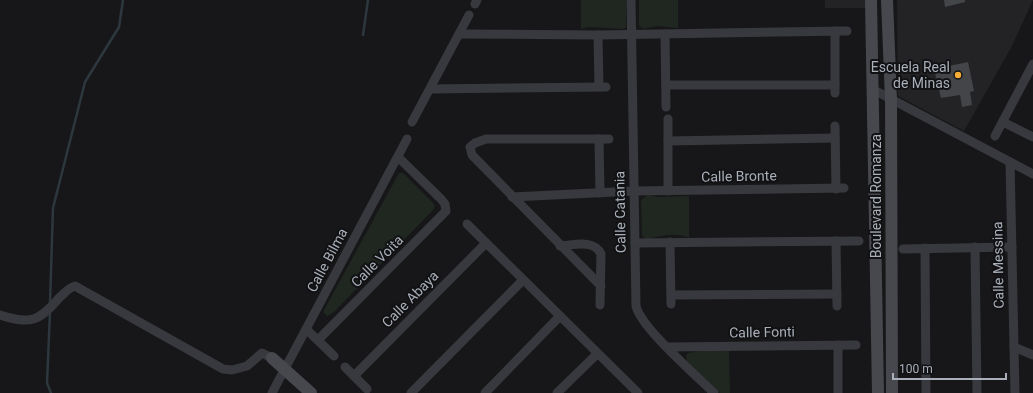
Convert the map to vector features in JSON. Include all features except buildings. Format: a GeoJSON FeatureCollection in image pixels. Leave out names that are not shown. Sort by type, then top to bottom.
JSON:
{"type":"FeatureCollection","features":[{"type":"Feature","properties":{"kind":"main road","name":"Boulevard Romanza"},"geometry":{"type":"LineString","coordinates":[[871,0],[874,90],[878,393]]}},
{"type":"Feature","properties":{"kind":"main road","name":"Boulevard Romanza"},"geometry":{"type":"LineString","coordinates":[[887,0],[891,100],[892,393]]}},
{"type":"Feature","properties":{"kind":"main road"},"geometry":{"type":"LineString","coordinates":[[272,358],[284,367],[311,393]]}},
{"type":"Feature","properties":{"kind":"street","name":"Calle Catania"},"geometry":{"type":"LineString","coordinates":[[632,0],[636,306],[638,314],[667,347],[714,393]]}},
{"type":"Feature","properties":{"kind":"street"},"geometry":{"type":"LineString","coordinates":[[412,122],[469,15]]}},
{"type":"Feature","properties":{"kind":"street"},"geometry":{"type":"LineString","coordinates":[[666,85],[835,89],[835,31]]}},
{"type":"Feature","properties":{"kind":"street"},"geometry":{"type":"LineString","coordinates":[[460,34],[665,34],[847,31]]}},
{"type":"Feature","properties":{"kind":"street"},"geometry":{"type":"LineString","coordinates":[[430,89],[602,87],[598,34]]}},
{"type":"Feature","properties":{"kind":"street"},"geometry":{"type":"LineString","coordinates":[[665,34],[666,107]]}},
{"type":"Feature","properties":{"kind":"street"},"geometry":{"type":"LineString","coordinates":[[996,136],[1033,64]]}},
{"type":"Feature","properties":{"kind":"street"},"geometry":{"type":"LineString","coordinates":[[874,90],[1033,174]]}},
{"type":"Feature","properties":{"kind":"street"},"geometry":{"type":"LineString","coordinates":[[668,119],[668,191]]}},
{"type":"Feature","properties":{"kind":"street"},"geometry":{"type":"LineString","coordinates":[[1003,122],[1033,136]]}},
{"type":"Feature","properties":{"kind":"street"},"geometry":{"type":"LineString","coordinates":[[668,141],[835,138],[835,126]]}},
{"type":"Feature","properties":{"kind":"street","name":"Calle Bronte"},"geometry":{"type":"LineString","coordinates":[[512,197],[634,191],[840,188],[835,138]]}},
{"type":"Feature","properties":{"kind":"street"},"geometry":{"type":"LineString","coordinates":[[601,286],[472,156],[470,147],[475,142],[486,139],[610,139]]}},
{"type":"Feature","properties":{"kind":"street"},"geometry":{"type":"LineString","coordinates":[[599,139],[600,193]]}},
{"type":"Feature","properties":{"kind":"street","name":"Calle Bilma"},"geometry":{"type":"LineString","coordinates":[[272,393],[284,367],[306,329],[407,140]]}},
{"type":"Feature","properties":{"kind":"street","name":"Calle Voita"},"geometry":{"type":"LineString","coordinates":[[318,340],[443,214],[446,208],[441,199],[398,157]]}},
{"type":"Feature","properties":{"kind":"street","name":"Calle Messina"},"geometry":{"type":"LineString","coordinates":[[1010,162],[1015,393]]}},
{"type":"Feature","properties":{"kind":"street"},"geometry":{"type":"LineString","coordinates":[[467,224],[636,392]]}},
{"type":"Feature","properties":{"kind":"street"},"geometry":{"type":"LineString","coordinates":[[635,243],[858,241]]}},
{"type":"Feature","properties":{"kind":"street"},"geometry":{"type":"LineString","coordinates":[[670,242],[671,300],[837,294]]}},
{"type":"Feature","properties":{"kind":"street"},"geometry":{"type":"LineString","coordinates":[[836,242],[837,306]]}},
{"type":"Feature","properties":{"kind":"street","name":"Calle Abaya"},"geometry":{"type":"LineString","coordinates":[[354,376],[486,243]]}},
{"type":"Feature","properties":{"kind":"street"},"geometry":{"type":"LineString","coordinates":[[560,246],[588,244],[600,251],[602,254],[600,305]]}},
{"type":"Feature","properties":{"kind":"street"},"geometry":{"type":"LineString","coordinates":[[903,249],[1012,247]]}},
{"type":"Feature","properties":{"kind":"street"},"geometry":{"type":"LineString","coordinates":[[925,248],[926,393]]}},
{"type":"Feature","properties":{"kind":"street"},"geometry":{"type":"LineString","coordinates":[[975,248],[977,393]]}},
{"type":"Feature","properties":{"kind":"street"},"geometry":{"type":"LineString","coordinates":[[411,393],[523,280]]}},
{"type":"Feature","properties":{"kind":"street"},"geometry":{"type":"LineString","coordinates":[[0,315],[11,319],[27,320],[42,317],[68,289],[75,286],[223,369],[232,370],[247,366],[262,353],[272,358]]}},
{"type":"Feature","properties":{"kind":"street"},"geometry":{"type":"LineString","coordinates":[[485,393],[560,316]]}},
{"type":"Feature","properties":{"kind":"street"},"geometry":{"type":"LineString","coordinates":[[306,329],[334,356]]}},
{"type":"Feature","properties":{"kind":"street"},"geometry":{"type":"LineString","coordinates":[[838,344],[838,393]]}},
{"type":"Feature","properties":{"kind":"street","name":"Calle Fonti"},"geometry":{"type":"LineString","coordinates":[[667,347],[856,345]]}},
{"type":"Feature","properties":{"kind":"street"},"geometry":{"type":"LineString","coordinates":[[1014,347],[1033,355]]}},
{"type":"Feature","properties":{"kind":"street"},"geometry":{"type":"LineString","coordinates":[[557,393],[597,354]]}},
{"type":"Feature","properties":{"kind":"street"},"geometry":{"type":"LineString","coordinates":[[345,367],[366,389]]}},
{"type":"Feature","properties":{"kind":"shaded area"},"geometry":{"type":"Polygon","coordinates":[[[581,0],[626,0],[626,27],[624,29],[588,27],[581,29],[581,0]]]}},
{"type":"Feature","properties":{"kind":"shaded area"},"geometry":{"type":"Polygon","coordinates":[[[639,0],[678,0],[678,28],[657,26],[643,29],[639,25],[639,0]]]}},
{"type":"Feature","properties":{"kind":"shaded area"},"geometry":{"type":"Polygon","coordinates":[[[825,0],[866,0],[867,8],[825,8],[825,0]]]}},
{"type":"Feature","properties":{"kind":"shaded area"},"geometry":{"type":"Polygon","coordinates":[[[897,0],[1033,0],[1012,46],[964,131],[898,96],[897,0]]]}},
{"type":"Feature","properties":{"kind":"shaded area"},"geometry":{"type":"Polygon","coordinates":[[[399,173],[403,173],[435,205],[434,209],[333,313],[327,316],[324,313],[324,310],[399,173]]]}},
{"type":"Feature","properties":{"kind":"shaded area"},"geometry":{"type":"Polygon","coordinates":[[[648,195],[658,197],[689,196],[689,238],[672,235],[646,239],[642,236],[641,200],[648,195]]]}},
{"type":"Feature","properties":{"kind":"shaded area"},"geometry":{"type":"Polygon","coordinates":[[[700,351],[729,351],[730,393],[720,393],[687,361],[686,356],[688,353],[700,351]]]}},
{"type":"Feature","properties":{"kind":"waterway"},"geometry":{"type":"LineString","coordinates":[[50,303],[53,208],[85,82],[119,27],[123,0]]}},
{"type":"Feature","properties":{"kind":"waterway"},"geometry":{"type":"LineString","coordinates":[[363,35],[368,0]]}},
{"type":"Feature","properties":{"kind":"waterway"},"geometry":{"type":"LineString","coordinates":[[50,312],[47,383],[51,393]]}},
{"type":"Feature","properties":{"kind":"place","name":"Escuela Real de Minas"},"geometry":{"type":"Point","coordinates":[958,75]}}]}
